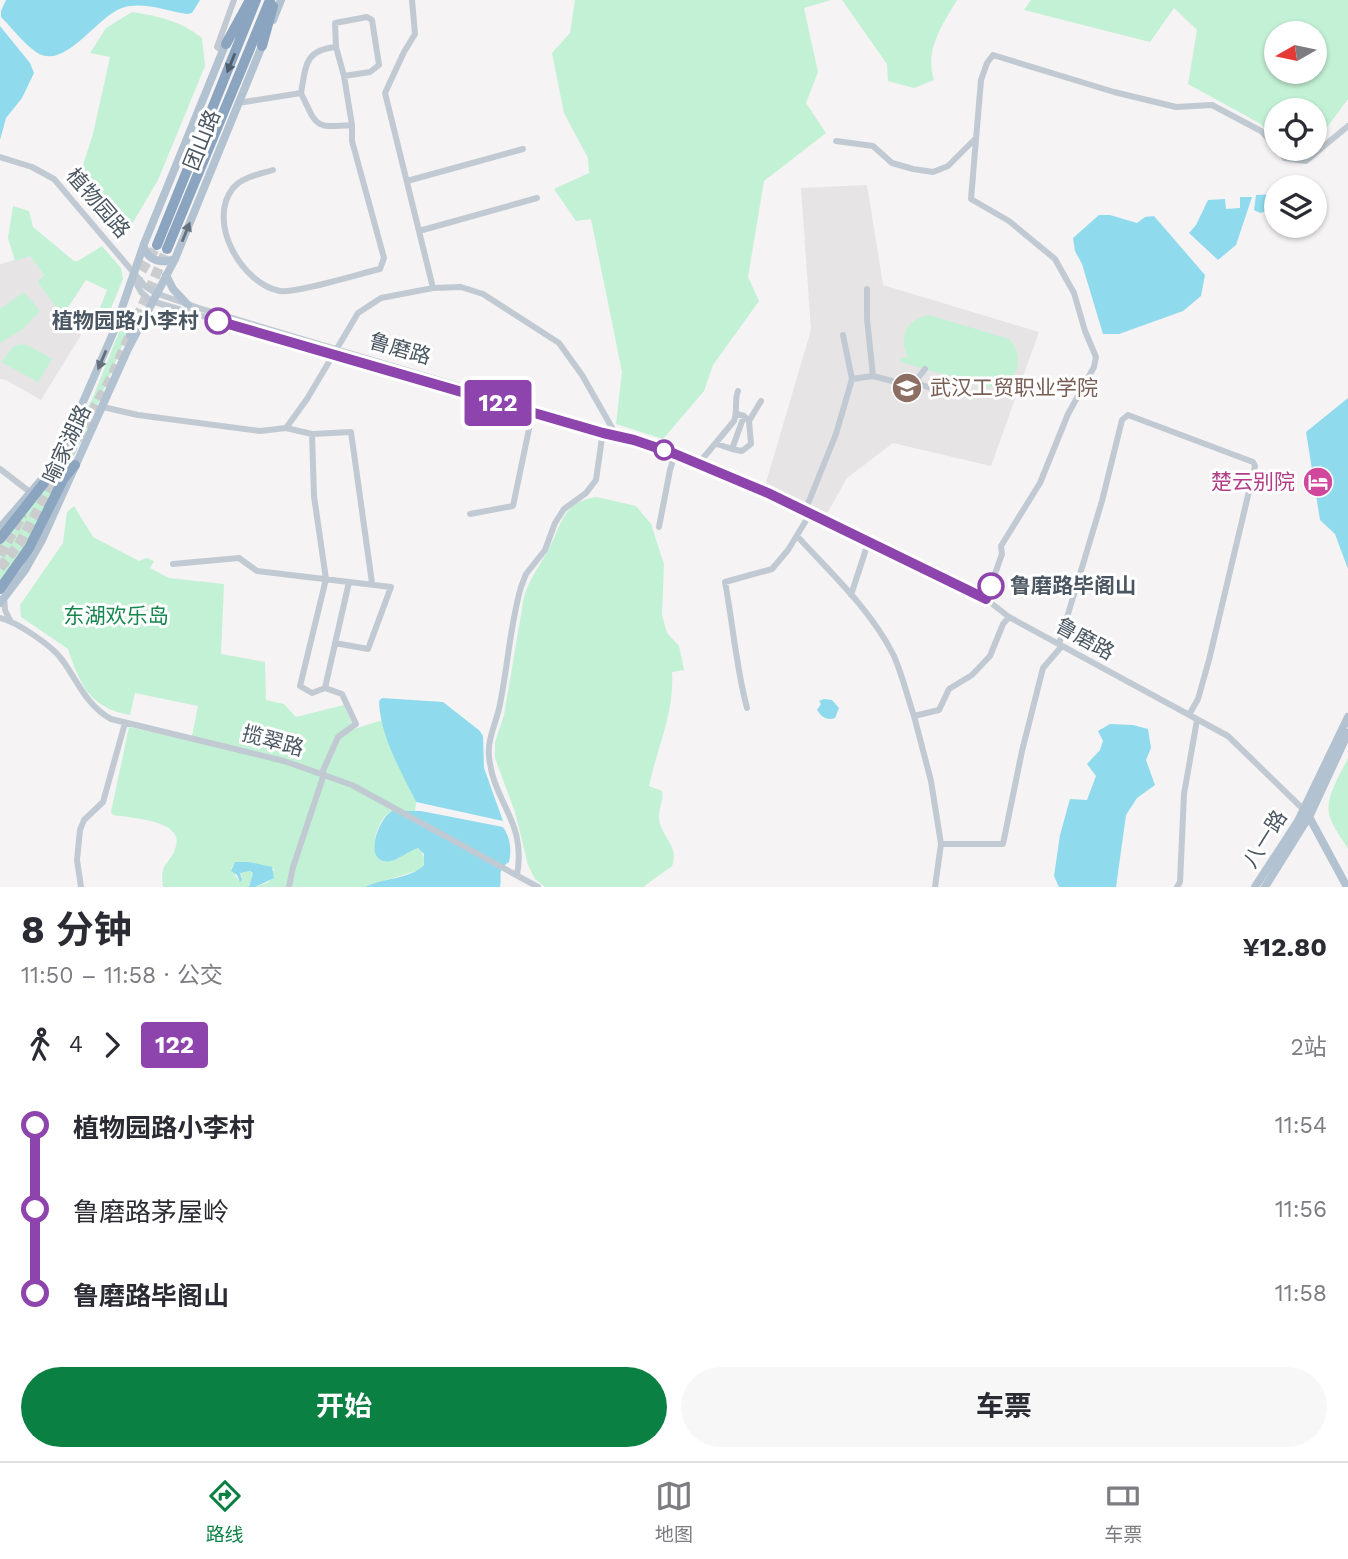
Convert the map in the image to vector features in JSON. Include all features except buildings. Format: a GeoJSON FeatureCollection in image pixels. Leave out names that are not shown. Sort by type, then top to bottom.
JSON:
{"type":"FeatureCollection","features":[{"type":"Feature","properties":{"kind":"highway"},"geometry":{"type":"LineString","coordinates":[[225,47],[250,0]]}},
{"type":"Feature","properties":{"kind":"highway","name":"团山路"},"geometry":{"type":"LineString","coordinates":[[256,0],[162,247],[272,0]]}},
{"type":"Feature","properties":{"kind":"highway"},"geometry":{"type":"LineString","coordinates":[[261,46],[272,0]]}},
{"type":"Feature","properties":{"kind":"highway"},"geometry":{"type":"LineString","coordinates":[[1,597],[64,478],[75,465]]}},
{"type":"Feature","properties":{"kind":"highway"},"geometry":{"type":"LineString","coordinates":[[0,539],[44,483],[48,472]]}},
{"type":"Feature","properties":{"kind":"main road","name":"团山路"},"geometry":{"type":"LineString","coordinates":[[134,276],[144,244],[244,0]]}},
{"type":"Feature","properties":{"kind":"main road","name":"团山路"},"geometry":{"type":"LineString","coordinates":[[153,297],[175,259],[281,0]]}},
{"type":"Feature","properties":{"kind":"main road"},"geometry":{"type":"LineString","coordinates":[[144,244],[148,256],[155,260],[164,262],[175,259]]}},
{"type":"Feature","properties":{"kind":"main road"},"geometry":{"type":"LineString","coordinates":[[114,331],[124,322],[131,322],[133,327],[126,345],[127,351],[132,348],[150,320],[186,308],[166,275]]}},
{"type":"Feature","properties":{"kind":"main road","name":"喻家湖路"},"geometry":{"type":"LineString","coordinates":[[0,528],[48,472],[62,450],[114,331],[134,276]]}},
{"type":"Feature","properties":{"kind":"main road","name":"喻家湖路"},"geometry":{"type":"LineString","coordinates":[[75,465],[153,297]]}},
{"type":"Feature","properties":{"kind":"main road"},"geometry":{"type":"LineString","coordinates":[[1307,812],[1348,717]]}},
{"type":"Feature","properties":{"kind":"main road"},"geometry":{"type":"LineString","coordinates":[[1307,812],[1348,733]]}},
{"type":"Feature","properties":{"kind":"main road","name":"八一路"},"geometry":{"type":"LineString","coordinates":[[1255,887],[1307,812]]}},
{"type":"Feature","properties":{"kind":"main road","name":"八一路"},"geometry":{"type":"LineString","coordinates":[[1265,887],[1307,812]]}},
{"type":"Feature","properties":{"kind":"main road","name":"鲁磨路"},"geometry":{"type":"LineString","coordinates":[[1307,812],[1347,887]]}},
{"type":"Feature","properties":{"kind":"street"},"geometry":{"type":"LineString","coordinates":[[225,47],[217,47],[234,0]]}},
{"type":"Feature","properties":{"kind":"street"},"geometry":{"type":"LineString","coordinates":[[412,0],[415,34],[385,93],[433,288]]}},
{"type":"Feature","properties":{"kind":"street"},"geometry":{"type":"LineString","coordinates":[[273,170],[244,179],[234,187],[223,218],[230,244],[252,276],[267,288],[284,292],[380,269],[384,258],[352,141],[345,76],[336,47],[335,23],[367,17],[372,20],[379,65],[370,72],[345,76]]}},
{"type":"Feature","properties":{"kind":"street"},"geometry":{"type":"LineString","coordinates":[[336,47],[317,51],[308,59],[301,93],[315,122],[324,127],[352,125]]}},
{"type":"Feature","properties":{"kind":"street"},"geometry":{"type":"LineString","coordinates":[[986,599],[1002,554],[1001,545],[1040,483],[1068,414],[1094,367],[1096,356],[1085,331],[1074,293],[1055,259],[1009,221],[971,199],[981,80],[987,63],[993,55],[1114,92],[1176,107],[1212,105],[1264,134]]}},
{"type":"Feature","properties":{"kind":"street"},"geometry":{"type":"LineString","coordinates":[[238,103],[301,93]]}},
{"type":"Feature","properties":{"kind":"street"},"geometry":{"type":"LineString","coordinates":[[1327,144],[1348,126]]}},
{"type":"Feature","properties":{"kind":"street"},"geometry":{"type":"LineString","coordinates":[[836,141],[873,146],[892,163],[933,172],[948,166],[974,140]]}},
{"type":"Feature","properties":{"kind":"street"},"geometry":{"type":"LineString","coordinates":[[407,181],[523,149]]}},
{"type":"Feature","properties":{"kind":"street","name":"植物园路"},"geometry":{"type":"LineString","coordinates":[[0,157],[32,167],[54,179],[153,297]]}},
{"type":"Feature","properties":{"kind":"street"},"geometry":{"type":"LineString","coordinates":[[419,231],[537,198]]}},
{"type":"Feature","properties":{"kind":"street"},"geometry":{"type":"LineString","coordinates":[[286,428],[337,352],[358,313],[381,298],[433,288],[468,288],[559,343],[582,375],[615,433]]}},
{"type":"Feature","properties":{"kind":"street"},"geometry":{"type":"LineString","coordinates":[[867,289],[873,376]]}},
{"type":"Feature","properties":{"kind":"street","name":"鲁磨路"},"geometry":{"type":"LineString","coordinates":[[153,297],[634,440]]}},
{"type":"Feature","properties":{"kind":"street"},"geometry":{"type":"LineString","coordinates":[[747,708],[739,678],[726,582],[772,569],[780,562],[797,536],[836,434],[852,379],[843,335]]}},
{"type":"Feature","properties":{"kind":"street"},"geometry":{"type":"LineString","coordinates":[[912,386],[926,369]]}},
{"type":"Feature","properties":{"kind":"street"},"geometry":{"type":"LineString","coordinates":[[852,379],[873,376],[912,386],[922,385],[943,393]]}},
{"type":"Feature","properties":{"kind":"street"},"geometry":{"type":"LineString","coordinates":[[716,444],[742,451],[751,444],[735,398],[738,391]]}},
{"type":"Feature","properties":{"kind":"street"},"geometry":{"type":"LineString","coordinates":[[699,463],[704,455],[761,401]]}},
{"type":"Feature","properties":{"kind":"street"},"geometry":{"type":"LineString","coordinates":[[103,407],[138,415],[260,431],[286,428],[313,434],[351,432],[373,583]]}},
{"type":"Feature","properties":{"kind":"street"},"geometry":{"type":"LineString","coordinates":[[470,514],[513,506],[533,410]]}},
{"type":"Feature","properties":{"kind":"street"},"geometry":{"type":"LineString","coordinates":[[942,844],[1003,844],[1043,668],[1060,645],[1122,420],[1128,415],[1253,462],[1255,466],[1209,660],[1198,699],[1189,715]]}},
{"type":"Feature","properties":{"kind":"street"},"geometry":{"type":"LineString","coordinates":[[732,449],[743,417]]}},
{"type":"Feature","properties":{"kind":"street"},"geometry":{"type":"LineString","coordinates":[[517,874],[519,843],[491,769],[489,745],[500,703],[521,587],[526,574],[545,550],[555,523],[564,509],[586,493],[596,480],[603,431]]}},
{"type":"Feature","properties":{"kind":"street","name":"鲁磨路"},"geometry":{"type":"LineString","coordinates":[[603,431],[699,463],[986,599],[1009,617],[1228,736],[1307,812]]}},
{"type":"Feature","properties":{"kind":"street"},"geometry":{"type":"LineString","coordinates":[[289,887],[323,774],[338,737],[356,724],[342,694],[325,688],[312,693],[300,686],[326,579],[314,496],[313,434]]}},
{"type":"Feature","properties":{"kind":"street"},"geometry":{"type":"LineString","coordinates":[[659,527],[675,454]]}},
{"type":"Feature","properties":{"kind":"street"},"geometry":{"type":"LineString","coordinates":[[0,469],[30,492]]}},
{"type":"Feature","properties":{"kind":"street"},"geometry":{"type":"LineString","coordinates":[[797,536],[880,631],[895,657],[931,781],[942,844],[936,887]]}},
{"type":"Feature","properties":{"kind":"street"},"geometry":{"type":"LineString","coordinates":[[850,595],[868,543]]}},
{"type":"Feature","properties":{"kind":"street"},"geometry":{"type":"LineString","coordinates":[[173,564],[239,558],[257,571],[391,587],[368,649],[335,643]]}},
{"type":"Feature","properties":{"kind":"street"},"geometry":{"type":"LineString","coordinates":[[325,688],[349,582]]}},
{"type":"Feature","properties":{"kind":"street"},"geometry":{"type":"LineString","coordinates":[[1,597],[5,612],[14,624]]}},
{"type":"Feature","properties":{"kind":"street"},"geometry":{"type":"LineString","coordinates":[[914,716],[939,710],[949,689],[972,675],[990,656],[1003,624],[1009,617]]}},
{"type":"Feature","properties":{"kind":"street","name":"揽翠路"},"geometry":{"type":"LineString","coordinates":[[0,618],[14,624],[55,652],[86,698],[111,719],[284,761],[352,785],[538,887]]}},
{"type":"Feature","properties":{"kind":"street"},"geometry":{"type":"LineString","coordinates":[[1177,887],[1180,882],[1184,794],[1198,719]]}},
{"type":"Feature","properties":{"kind":"street"},"geometry":{"type":"LineString","coordinates":[[81,887],[77,854],[80,831],[84,820],[103,802],[125,723]]}},
{"type":"Feature","properties":{"kind":"shaded area","name":"武汉工贸职业学院"},"geometry":{"type":"Polygon","coordinates":[[[867,185],[883,285],[1039,332],[991,466],[893,443],[847,478],[825,517],[765,486],[811,330],[801,188],[867,185]]]}},
{"type":"Feature","properties":{"kind":"shaded area"},"geometry":{"type":"Polygon","coordinates":[[[30,256],[44,275],[37,282],[81,335],[41,400],[0,379],[0,264],[30,256]]]}},
{"type":"Feature","properties":{"kind":"green space"},"geometry":{"type":"Polygon","coordinates":[[[575,0],[831,0],[804,8],[818,72],[806,103],[826,133],[764,181],[748,277],[759,301],[713,365],[704,391],[663,439],[616,424],[622,372],[591,219],[576,221],[554,189],[589,173],[588,158],[564,113],[552,53],[570,33],[575,0]]]}},
{"type":"Feature","properties":{"kind":"green space"},"geometry":{"type":"Polygon","coordinates":[[[842,0],[957,0],[933,48],[931,58],[934,80],[914,88],[888,81],[887,64],[842,0]]]}},
{"type":"Feature","properties":{"kind":"green space"},"geometry":{"type":"Polygon","coordinates":[[[1031,0],[1348,0],[1348,99],[1327,127],[1327,98],[1264,98],[1264,127],[1188,84],[1197,30],[1174,8],[1150,42],[1024,10],[1031,0]]]}},
{"type":"Feature","properties":{"kind":"green space"},"geometry":{"type":"Polygon","coordinates":[[[132,12],[169,20],[202,38],[205,66],[158,180],[132,224],[120,226],[99,211],[77,184],[93,134],[110,57],[90,53],[106,28],[132,12]]]}},
{"type":"Feature","properties":{"kind":"green space"},"geometry":{"type":"Polygon","coordinates":[[[13,206],[29,211],[33,227],[74,261],[102,246],[121,268],[123,279],[102,330],[93,326],[107,290],[86,280],[63,315],[37,282],[44,275],[30,256],[15,261],[8,238],[13,206]]]}},
{"type":"Feature","properties":{"kind":"green space"},"geometry":{"type":"Polygon","coordinates":[[[24,292],[40,311],[23,329],[0,343],[0,309],[24,292]]]}},
{"type":"Feature","properties":{"kind":"green space"},"geometry":{"type":"Polygon","coordinates":[[[929,315],[1009,339],[1018,355],[1016,371],[1012,378],[998,386],[988,387],[900,362],[901,357],[908,358],[904,343],[906,330],[921,317],[929,315]]]}},
{"type":"Feature","properties":{"kind":"green space"},"geometry":{"type":"Polygon","coordinates":[[[128,325],[130,328],[85,434],[37,530],[0,584],[0,544],[45,486],[66,451],[93,397],[121,327],[128,325]]]}},
{"type":"Feature","properties":{"kind":"green space"},"geometry":{"type":"Polygon","coordinates":[[[20,344],[52,359],[38,382],[1,362],[13,347],[20,344]]]}},
{"type":"Feature","properties":{"kind":"green space"},"geometry":{"type":"Polygon","coordinates":[[[597,497],[636,506],[651,524],[664,564],[662,615],[667,633],[679,646],[684,670],[672,672],[671,701],[649,786],[662,791],[660,825],[672,847],[674,859],[672,866],[643,887],[545,887],[535,879],[528,865],[515,812],[495,758],[495,742],[504,715],[528,585],[569,510],[576,504],[597,497]]]}},
{"type":"Feature","properties":{"kind":"green space","name":"东湖欢乐岛"},"geometry":{"type":"Polygon","coordinates":[[[74,506],[93,537],[139,561],[147,558],[154,561],[150,568],[169,578],[224,584],[221,654],[265,662],[266,700],[284,704],[296,717],[344,705],[354,729],[383,720],[394,754],[416,802],[415,811],[391,811],[386,815],[378,827],[375,849],[382,860],[399,858],[415,848],[420,849],[425,859],[422,869],[365,887],[255,887],[269,882],[274,869],[249,862],[235,863],[231,869],[239,881],[242,877],[240,873],[253,873],[249,887],[163,887],[164,868],[176,846],[176,837],[172,831],[154,822],[113,815],[111,812],[129,727],[191,741],[198,706],[135,693],[130,715],[105,707],[88,693],[82,684],[68,649],[21,617],[20,605],[63,543],[67,512],[74,506]]]}},
{"type":"Feature","properties":{"kind":"green space"},"geometry":{"type":"Polygon","coordinates":[[[1348,758],[1348,849],[1331,820],[1329,804],[1333,788],[1348,758]]]}},
{"type":"Feature","properties":{"kind":"water"},"geometry":{"type":"Polygon","coordinates":[[[6,0],[200,0],[192,13],[187,14],[146,6],[122,8],[112,13],[69,49],[58,55],[47,56],[31,48],[1,17],[6,0]]]}},
{"type":"Feature","properties":{"kind":"water"},"geometry":{"type":"Polygon","coordinates":[[[0,26],[30,63],[34,73],[22,98],[6,118],[0,140],[0,26]]]}},
{"type":"Feature","properties":{"kind":"water"},"geometry":{"type":"Polygon","coordinates":[[[1256,195],[1264,195],[1264,212],[1254,210],[1256,195]]]}},
{"type":"Feature","properties":{"kind":"water"},"geometry":{"type":"Polygon","coordinates":[[[1240,197],[1252,197],[1236,245],[1218,260],[1189,233],[1208,200],[1225,199],[1226,209],[1240,208],[1240,197]]]}},
{"type":"Feature","properties":{"kind":"water"},"geometry":{"type":"Polygon","coordinates":[[[1099,215],[1110,215],[1137,223],[1145,217],[1154,216],[1205,275],[1201,296],[1183,311],[1119,334],[1103,334],[1073,238],[1099,215]]]}},
{"type":"Feature","properties":{"kind":"water"},"geometry":{"type":"Polygon","coordinates":[[[1348,398],[1348,569],[1335,534],[1320,520],[1306,432],[1348,398]]]}},
{"type":"Feature","properties":{"kind":"water"},"geometry":{"type":"Polygon","coordinates":[[[382,698],[443,702],[480,731],[483,736],[484,768],[503,821],[416,802],[387,740],[380,714],[379,701],[382,698]]]}},
{"type":"Feature","properties":{"kind":"water"},"geometry":{"type":"Polygon","coordinates":[[[832,700],[839,708],[835,718],[824,718],[817,710],[821,704],[819,701],[832,700]]]}},
{"type":"Feature","properties":{"kind":"water"},"geometry":{"type":"Polygon","coordinates":[[[1110,724],[1148,729],[1151,748],[1146,760],[1155,785],[1137,798],[1126,815],[1116,887],[1059,887],[1054,876],[1060,835],[1070,799],[1087,800],[1096,776],[1087,764],[1100,750],[1103,741],[1098,731],[1110,724]]]}},
{"type":"Feature","properties":{"kind":"water"},"geometry":{"type":"Polygon","coordinates":[[[392,811],[421,811],[503,827],[509,839],[510,853],[509,862],[501,870],[500,887],[365,887],[404,876],[424,865],[424,854],[418,848],[390,861],[381,860],[377,856],[376,835],[383,820],[392,811]]]}},
{"type":"Feature","properties":{"kind":"water"},"geometry":{"type":"Polygon","coordinates":[[[235,862],[272,867],[274,878],[249,887],[253,873],[240,873],[240,882],[237,875],[231,871],[235,862]]]}},
{"type":"Feature","properties":{"kind":"tunnel"},"geometry":{"type":"LineString","coordinates":[[134,284],[157,245]]}},
{"type":"Feature","properties":{"kind":"tunnel"},"geometry":{"type":"LineString","coordinates":[[0,568],[19,544],[112,376],[167,249]]}},
{"type":"Feature","properties":{"kind":"tunnel"},"geometry":{"type":"LineString","coordinates":[[0,555],[23,514]]}},
{"type":"Feature","properties":{"kind":"bus line","name":"122"},"geometry":{"type":"LineString","coordinates":[[218,321],[579,427],[650,445],[768,493],[986,599],[991,586]]}},
{"type":"Feature","properties":{"kind":"place","name":"植物园路小李村"},"geometry":{"type":"Point","coordinates":[218,321]}},
{"type":"Feature","properties":{"kind":"place","name":"武汉工贸职业学院"},"geometry":{"type":"Point","coordinates":[907,388]}},
{"type":"Feature","properties":{"kind":"place","name":"楚云别院"},"geometry":{"type":"Point","coordinates":[1318,482]}},
{"type":"Feature","properties":{"kind":"place","name":"鲁磨路毕阁山"},"geometry":{"type":"Point","coordinates":[991,586]}}]}
